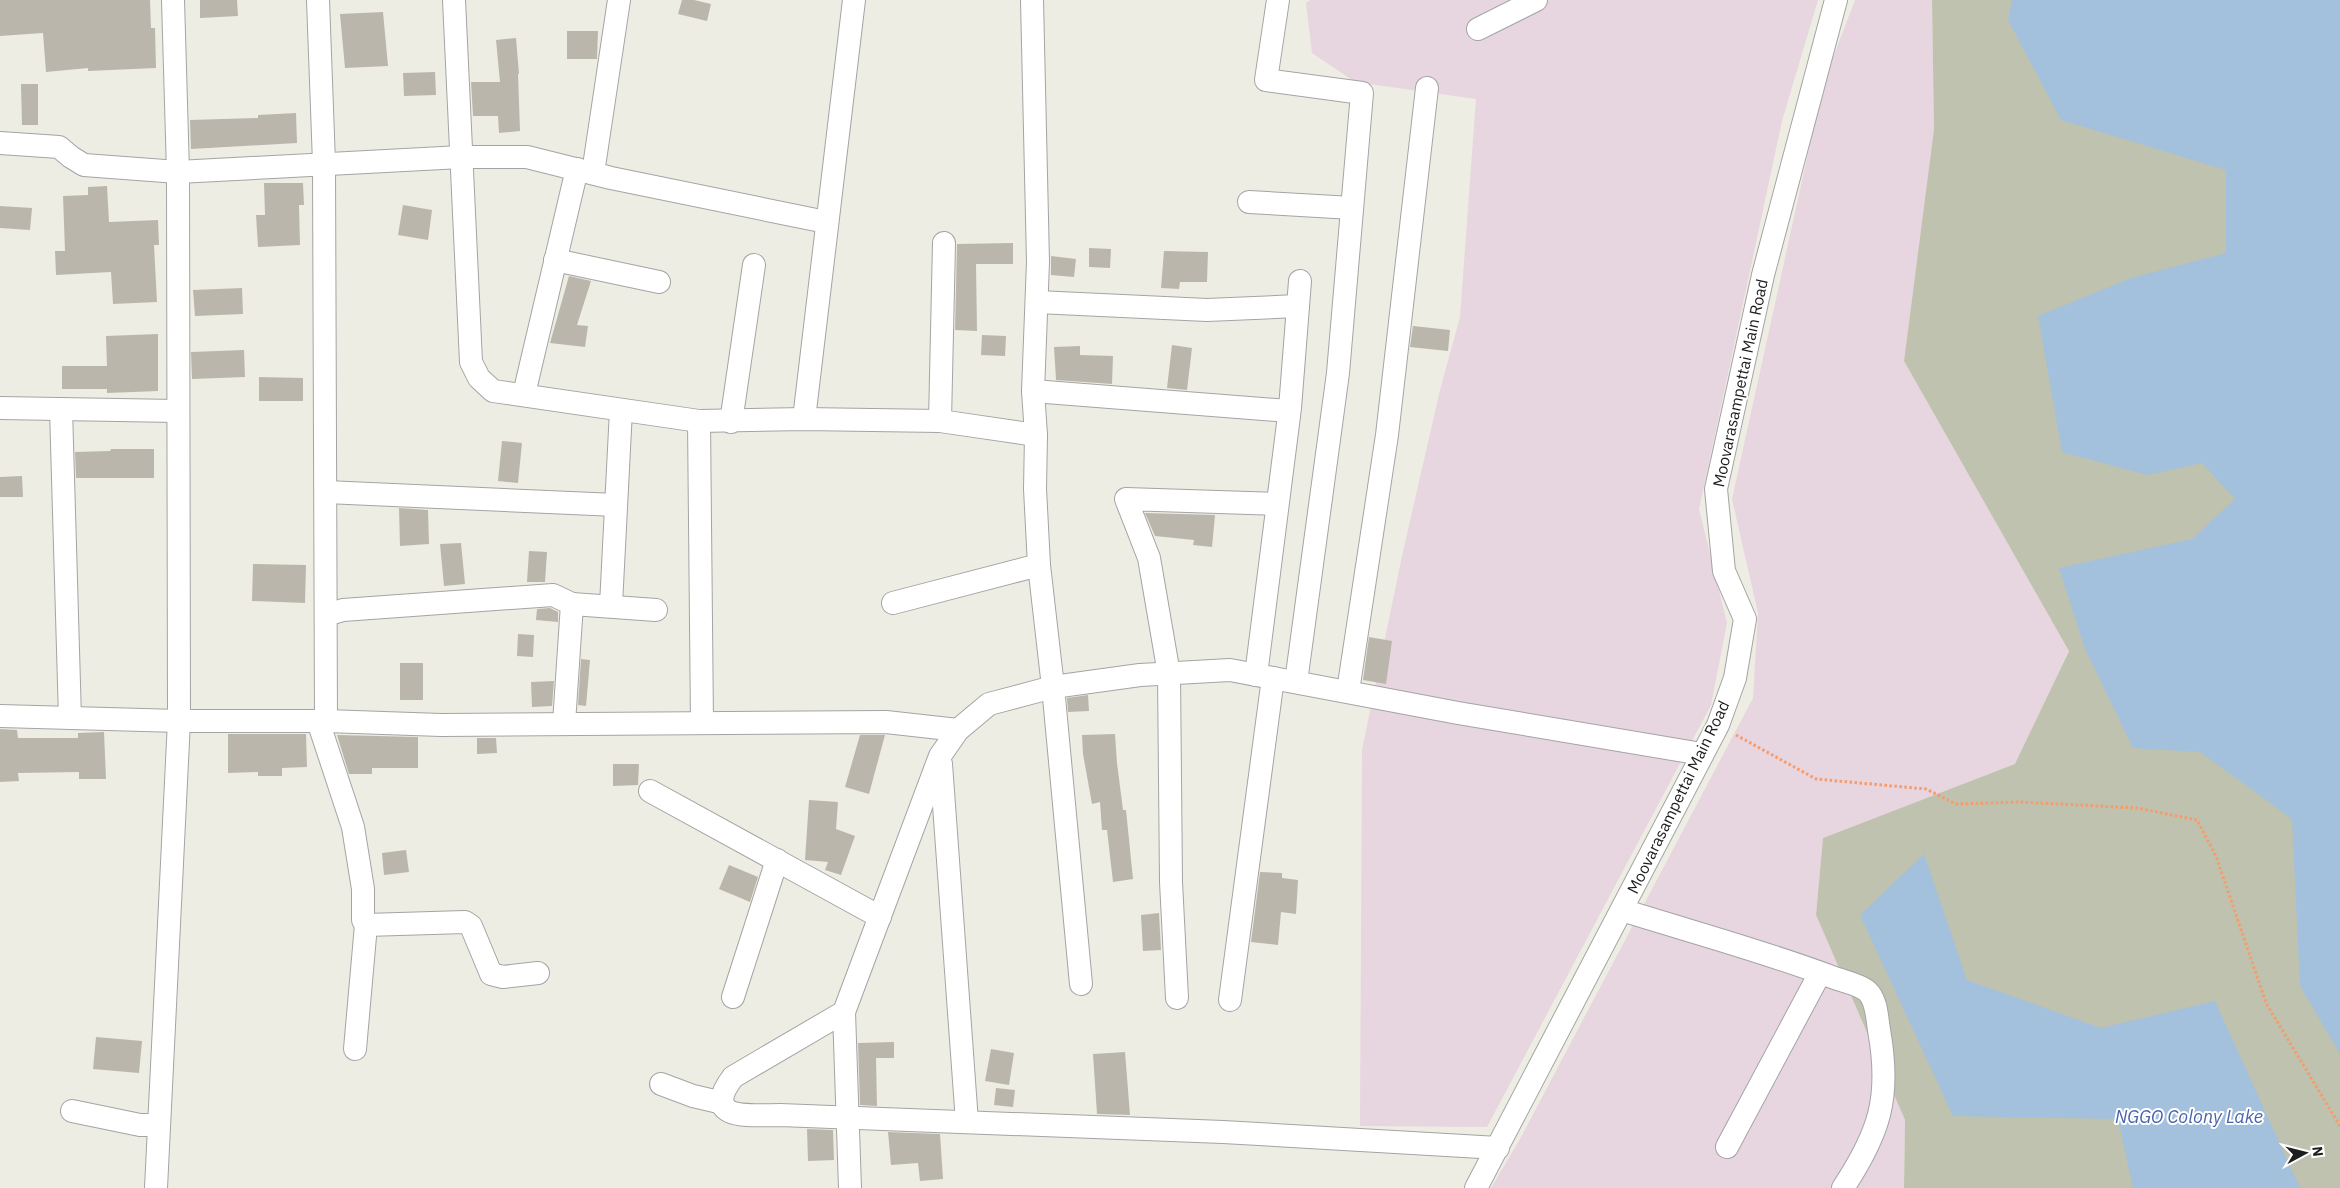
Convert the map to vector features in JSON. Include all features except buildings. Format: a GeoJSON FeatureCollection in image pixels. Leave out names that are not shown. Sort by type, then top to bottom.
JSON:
{"type":"FeatureCollection","features":[{"type":"Feature","properties":{"kind":"street"},"geometry":{"type":"LineString","coordinates":[[156,1188],[179,721],[178,172],[173,0]]}},
{"type":"Feature","properties":{"kind":"street"},"geometry":{"type":"LineString","coordinates":[[318,0],[324,163],[326,492],[326,615],[322,721],[353,827],[363,889],[363,920],[366,925],[355,1049]]}},
{"type":"Feature","properties":{"kind":"street"},"geometry":{"type":"LineString","coordinates":[[454,0],[471,362],[479,378],[494,390],[699,422],[804,419],[940,421],[1036,435]]}},
{"type":"Feature","properties":{"kind":"street"},"geometry":{"type":"LineString","coordinates":[[524,394],[555,260],[585,171],[619,0]]}},
{"type":"Feature","properties":{"kind":"street"},"geometry":{"type":"LineString","coordinates":[[804,419],[854,0]]}},
{"type":"Feature","properties":{"kind":"street"},"geometry":{"type":"LineString","coordinates":[[1032,0],[1038,262],[1033,391],[1036,435],[1035,489],[1039,565],[1053,687],[1081,984]]}},
{"type":"Feature","properties":{"kind":"street"},"geometry":{"type":"LineString","coordinates":[[1278,0],[1266,80],[1362,92],[1338,373],[1296,682]]}},
{"type":"Feature","properties":{"kind":"street"},"geometry":{"type":"LineString","coordinates":[[1478,29],[1536,0]]}},
{"type":"Feature","properties":{"kind":"street","name":"Moovarasampettai Main Road"},"geometry":{"type":"LineString","coordinates":[[1476,1188],[1718,725],[1735,678],[1745,619],[1724,571],[1716,489],[1763,275],[1836,0]]}},
{"type":"Feature","properties":{"kind":"street"},"geometry":{"type":"LineString","coordinates":[[1348,691],[1387,435],[1427,88]]}},
{"type":"Feature","properties":{"kind":"street"},"geometry":{"type":"LineString","coordinates":[[0,143],[59,147],[84,165],[178,172],[461,157],[528,157],[585,171],[826,222]]}},
{"type":"Feature","properties":{"kind":"street"},"geometry":{"type":"LineString","coordinates":[[1250,202],[1352,208]]}},
{"type":"Feature","properties":{"kind":"street"},"geometry":{"type":"LineString","coordinates":[[940,421],[944,243]]}},
{"type":"Feature","properties":{"kind":"street"},"geometry":{"type":"LineString","coordinates":[[555,260],[660,282]]}},
{"type":"Feature","properties":{"kind":"street"},"geometry":{"type":"LineString","coordinates":[[731,422],[754,266]]}},
{"type":"Feature","properties":{"kind":"street"},"geometry":{"type":"LineString","coordinates":[[1230,1000],[1265,677],[1277,504],[1289,411],[1300,281]]}},
{"type":"Feature","properties":{"kind":"street"},"geometry":{"type":"LineString","coordinates":[[1037,302],[1207,310],[1298,306]]}},
{"type":"Feature","properties":{"kind":"street"},"geometry":{"type":"LineString","coordinates":[[1033,391],[1289,411]]}},
{"type":"Feature","properties":{"kind":"street"},"geometry":{"type":"LineString","coordinates":[[0,408],[178,411]]}},
{"type":"Feature","properties":{"kind":"street"},"geometry":{"type":"LineString","coordinates":[[61,409],[70,718]]}},
{"type":"Feature","properties":{"kind":"street"},"geometry":{"type":"LineString","coordinates":[[611,606],[621,410]]}},
{"type":"Feature","properties":{"kind":"street"},"geometry":{"type":"LineString","coordinates":[[699,422],[702,723]]}},
{"type":"Feature","properties":{"kind":"street"},"geometry":{"type":"LineString","coordinates":[[326,492],[616,506]]}},
{"type":"Feature","properties":{"kind":"street"},"geometry":{"type":"LineString","coordinates":[[1177,998],[1171,882],[1169,674],[1150,558],[1126,499],[1277,504]]}},
{"type":"Feature","properties":{"kind":"street"},"geometry":{"type":"LineString","coordinates":[[893,603],[1039,565]]}},
{"type":"Feature","properties":{"kind":"street"},"geometry":{"type":"LineString","coordinates":[[326,615],[343,610],[553,595],[572,604],[656,610]]}},
{"type":"Feature","properties":{"kind":"street"},"geometry":{"type":"LineString","coordinates":[[564,723],[572,604]]}},
{"type":"Feature","properties":{"kind":"street"},"geometry":{"type":"LineString","coordinates":[[850,1188],[844,1012],[940,756],[958,730],[989,704],[1053,687],[1140,675],[1230,670],[1458,713],[1702,754]]}},
{"type":"Feature","properties":{"kind":"street"},"geometry":{"type":"LineString","coordinates":[[0,716],[179,721],[322,721],[441,725],[886,722],[958,730]]}},
{"type":"Feature","properties":{"kind":"street"},"geometry":{"type":"LineString","coordinates":[[940,756],[967,1122]]}},
{"type":"Feature","properties":{"kind":"street"},"geometry":{"type":"LineString","coordinates":[[650,791],[880,918]]}},
{"type":"Feature","properties":{"kind":"street"},"geometry":{"type":"LineString","coordinates":[[733,997],[777,860]]}},
{"type":"Feature","properties":{"kind":"street"},"geometry":{"type":"LineString","coordinates":[[1622,910],[1820,972],[1866,990],[1873,999],[1882,1048],[1885,1079],[1882,1106],[1875,1131],[1860,1163],[1843,1188]]}},
{"type":"Feature","properties":{"kind":"street"},"geometry":{"type":"LineString","coordinates":[[366,925],[465,922],[471,926],[491,974],[503,977],[538,973]]}},
{"type":"Feature","properties":{"kind":"street"},"geometry":{"type":"LineString","coordinates":[[1728,1147],[1820,972]]}},
{"type":"Feature","properties":{"kind":"street"},"geometry":{"type":"LineString","coordinates":[[844,1012],[733,1077],[724,1089],[723,1103],[727,1111],[736,1115],[847,1117],[1223,1132],[1498,1148]]}},
{"type":"Feature","properties":{"kind":"street"},"geometry":{"type":"LineString","coordinates":[[661,1084],[693,1096],[723,1103]]}},
{"type":"Feature","properties":{"kind":"street"},"geometry":{"type":"LineString","coordinates":[[72,1111],[140,1125],[159,1125]]}},
{"type":"Feature","properties":{"kind":"path"},"geometry":{"type":"LineString","coordinates":[[1718,725],[1816,779],[1926,789],[1956,804],[2020,802],[2136,808],[2197,820],[2216,856],[2266,1003],[2340,1126]]}},
{"type":"Feature","properties":{"kind":"shaded area"},"geometry":{"type":"Polygon","coordinates":[[[1310,0],[1818,0],[1782,121],[1699,509],[1727,623],[1711,705],[1487,1127],[1360,1126],[1362,750],[1402,556],[1440,390],[1460,317],[1476,99],[1355,82],[1312,53],[1306,3],[1310,0]]]}},
{"type":"Feature","properties":{"kind":"shaded area"},"geometry":{"type":"Polygon","coordinates":[[[1855,0],[1932,0],[1934,129],[1904,361],[2069,650],[2016,764],[1823,838],[1816,915],[1905,1120],[1904,1188],[1491,1188],[1520,1139],[1753,698],[1758,613],[1732,499],[1824,81],[1855,0]]]}},
{"type":"Feature","properties":{"kind":"shaded area"},"geometry":{"type":"Polygon","coordinates":[[[1932,0],[2340,0],[2340,1188],[1904,1188],[1905,1120],[1816,915],[1823,838],[2015,764],[2069,651],[1904,361],[1934,129],[1932,0]]]}},
{"type":"Feature","properties":{"kind":"water"},"geometry":{"type":"Polygon","coordinates":[[[2012,0],[2340,0],[2340,1054],[2300,986],[2292,819],[2200,752],[2133,748],[2085,649],[2059,568],[2192,539],[2235,499],[2202,463],[2147,475],[2062,452],[2038,316],[2131,278],[2226,253],[2226,170],[2061,120],[2008,20],[2012,0]]]}},
{"type":"Feature","properties":{"kind":"water","name":"NGGO Colony Lake"},"geometry":{"type":"Polygon","coordinates":[[[1924,854],[1967,980],[2101,1028],[2215,1001],[2300,1188],[2133,1188],[2118,1119],[1953,1116],[1860,915],[1924,854]]]}}]}
